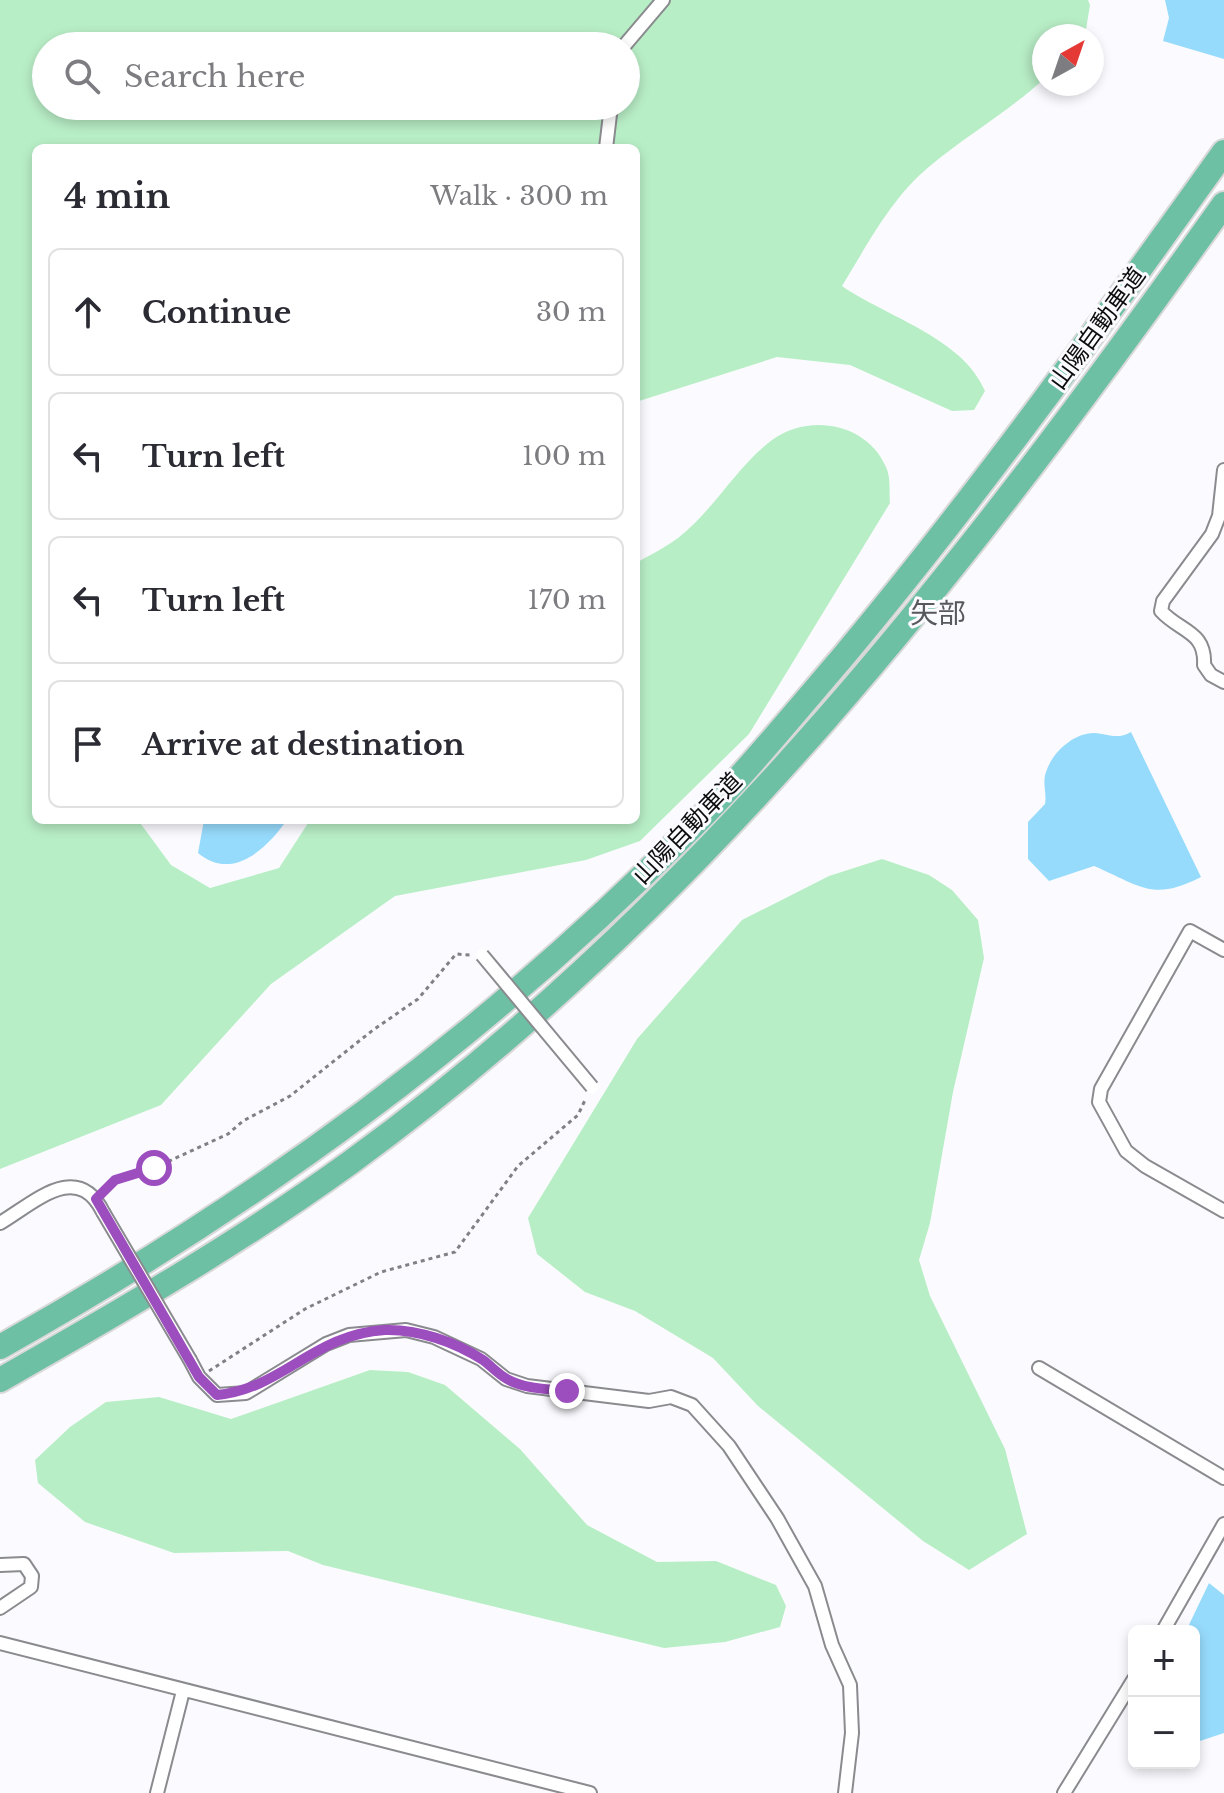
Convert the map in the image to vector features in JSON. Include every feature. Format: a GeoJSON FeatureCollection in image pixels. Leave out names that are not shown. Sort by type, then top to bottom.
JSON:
{"type":"FeatureCollection","features":[{"type":"Feature","properties":{"kind":"highway","name":"山陽自動車道"},"geometry":{"type":"LineString","coordinates":[[0,1347],[116,1282],[239,1204],[455,1045],[694,826],[786,724],[918,567],[1035,414],[1224,152]]}},
{"type":"Feature","properties":{"kind":"highway","name":"山陽自動車道"},"geometry":{"type":"LineString","coordinates":[[0,1380],[135,1304],[258,1228],[355,1159],[517,1028],[632,925],[712,846],[808,742],[940,587],[1107,369],[1224,204]]}},
{"type":"Feature","properties":{"kind":"street"},"geometry":{"type":"LineString","coordinates":[[636,32],[663,0]]}},
{"type":"Feature","properties":{"kind":"street"},"geometry":{"type":"LineString","coordinates":[[606,144],[609,120]]}},
{"type":"Feature","properties":{"kind":"street"},"geometry":{"type":"LineString","coordinates":[[1224,470],[1219,516],[1212,534],[1163,601],[1161,611],[1171,623],[1199,638],[1205,650],[1204,665],[1211,675],[1224,682]]}},
{"type":"Feature","properties":{"kind":"street"},"geometry":{"type":"LineString","coordinates":[[1224,950],[1190,931],[1101,1089],[1099,1102],[1126,1151],[1145,1166],[1224,1211]]}},
{"type":"Feature","properties":{"kind":"street"},"geometry":{"type":"LineString","coordinates":[[482,955],[592,1087]]}},
{"type":"Feature","properties":{"kind":"street"},"geometry":{"type":"LineString","coordinates":[[0,1223],[65,1185],[79,1186],[96,1199],[199,1377],[217,1395],[246,1393],[326,1344],[349,1335],[406,1330],[434,1337],[481,1359],[506,1379],[527,1386],[649,1401],[671,1397],[692,1405],[729,1446],[777,1518],[815,1586],[832,1645],[850,1685],[852,1733],[845,1793]]}},
{"type":"Feature","properties":{"kind":"street"},"geometry":{"type":"LineString","coordinates":[[1039,1368],[1224,1478]]}},
{"type":"Feature","properties":{"kind":"street"},"geometry":{"type":"LineString","coordinates":[[1166,1625],[1224,1524]]}},
{"type":"Feature","properties":{"kind":"street"},"geometry":{"type":"LineString","coordinates":[[0,1565],[24,1564],[32,1576],[31,1587],[0,1608]]}},
{"type":"Feature","properties":{"kind":"street"},"geometry":{"type":"LineString","coordinates":[[0,1643],[590,1793]]}},
{"type":"Feature","properties":{"kind":"street"},"geometry":{"type":"LineString","coordinates":[[1064,1793],[1128,1689]]}},
{"type":"Feature","properties":{"kind":"street"},"geometry":{"type":"LineString","coordinates":[[157,1793],[183,1691]]}},
{"type":"Feature","properties":{"kind":"path"},"geometry":{"type":"LineString","coordinates":[[96,1199],[115,1180],[187,1154],[290,1096],[373,1030],[418,999],[456,954],[482,955]]}},
{"type":"Feature","properties":{"kind":"path"},"geometry":{"type":"LineString","coordinates":[[199,1377],[305,1309],[356,1284],[381,1272],[455,1252],[518,1166],[578,1115],[592,1087]]}},
{"type":"Feature","properties":{"kind":"green space"},"geometry":{"type":"Polygon","coordinates":[[[0,0],[1088,0],[1087,24],[1032,24],[1032,89],[944,155],[903,192],[842,286],[922,330],[960,357],[985,391],[974,410],[952,411],[850,365],[777,357],[640,401],[640,144],[32,144],[32,824],[141,824],[171,865],[210,888],[279,868],[307,824],[640,824],[640,561],[691,527],[759,451],[787,431],[820,425],[852,432],[877,452],[888,471],[890,503],[749,734],[640,841],[586,860],[395,896],[271,984],[161,1105],[0,1169],[0,0]]]}},
{"type":"Feature","properties":{"kind":"green space"},"geometry":{"type":"Polygon","coordinates":[[[882,859],[929,875],[952,890],[978,920],[984,958],[953,1092],[930,1223],[919,1260],[930,1296],[1005,1449],[1027,1534],[969,1570],[923,1541],[758,1406],[713,1358],[635,1311],[585,1292],[537,1254],[528,1218],[637,1039],[742,920],[829,876],[882,859]]]}},
{"type":"Feature","properties":{"kind":"green space"},"geometry":{"type":"Polygon","coordinates":[[[370,1370],[408,1372],[445,1385],[520,1449],[587,1525],[657,1562],[716,1561],[776,1585],[786,1606],[780,1627],[725,1642],[664,1648],[323,1565],[288,1551],[174,1553],[85,1522],[38,1483],[35,1460],[70,1427],[106,1402],[159,1397],[231,1419],[370,1370]]]}},
{"type":"Feature","properties":{"kind":"water"},"geometry":{"type":"Polygon","coordinates":[[[1165,0],[1224,0],[1224,59],[1163,41],[1169,18],[1165,0]]]}},
{"type":"Feature","properties":{"kind":"water"},"geometry":{"type":"Polygon","coordinates":[[[1131,732],[1201,877],[1184,885],[1158,890],[1136,885],[1094,866],[1049,881],[1028,859],[1028,822],[1045,804],[1044,780],[1049,765],[1064,745],[1078,736],[1094,733],[1117,736],[1131,732]]]}},
{"type":"Feature","properties":{"kind":"water"},"geometry":{"type":"Polygon","coordinates":[[[203,824],[284,824],[259,850],[236,863],[211,861],[198,853],[203,824]]]}},
{"type":"Feature","properties":{"kind":"water"},"geometry":{"type":"Polygon","coordinates":[[[1209,1583],[1224,1595],[1224,1733],[1200,1741],[1200,1625],[1189,1625],[1209,1583]]]}},
{"type":"Feature","properties":{"kind":"district","name":"矢部"},"geometry":{"type":"Point","coordinates":[938,613]}},
{"type":"Feature","properties":{"kind":"route"},"geometry":{"type":"LineString","coordinates":[[154,1168],[115,1180],[96,1199],[199,1377],[217,1395],[246,1393],[326,1344],[349,1335],[382,1330],[406,1330],[434,1337],[481,1359],[506,1379],[527,1386],[567,1391]]}}]}
